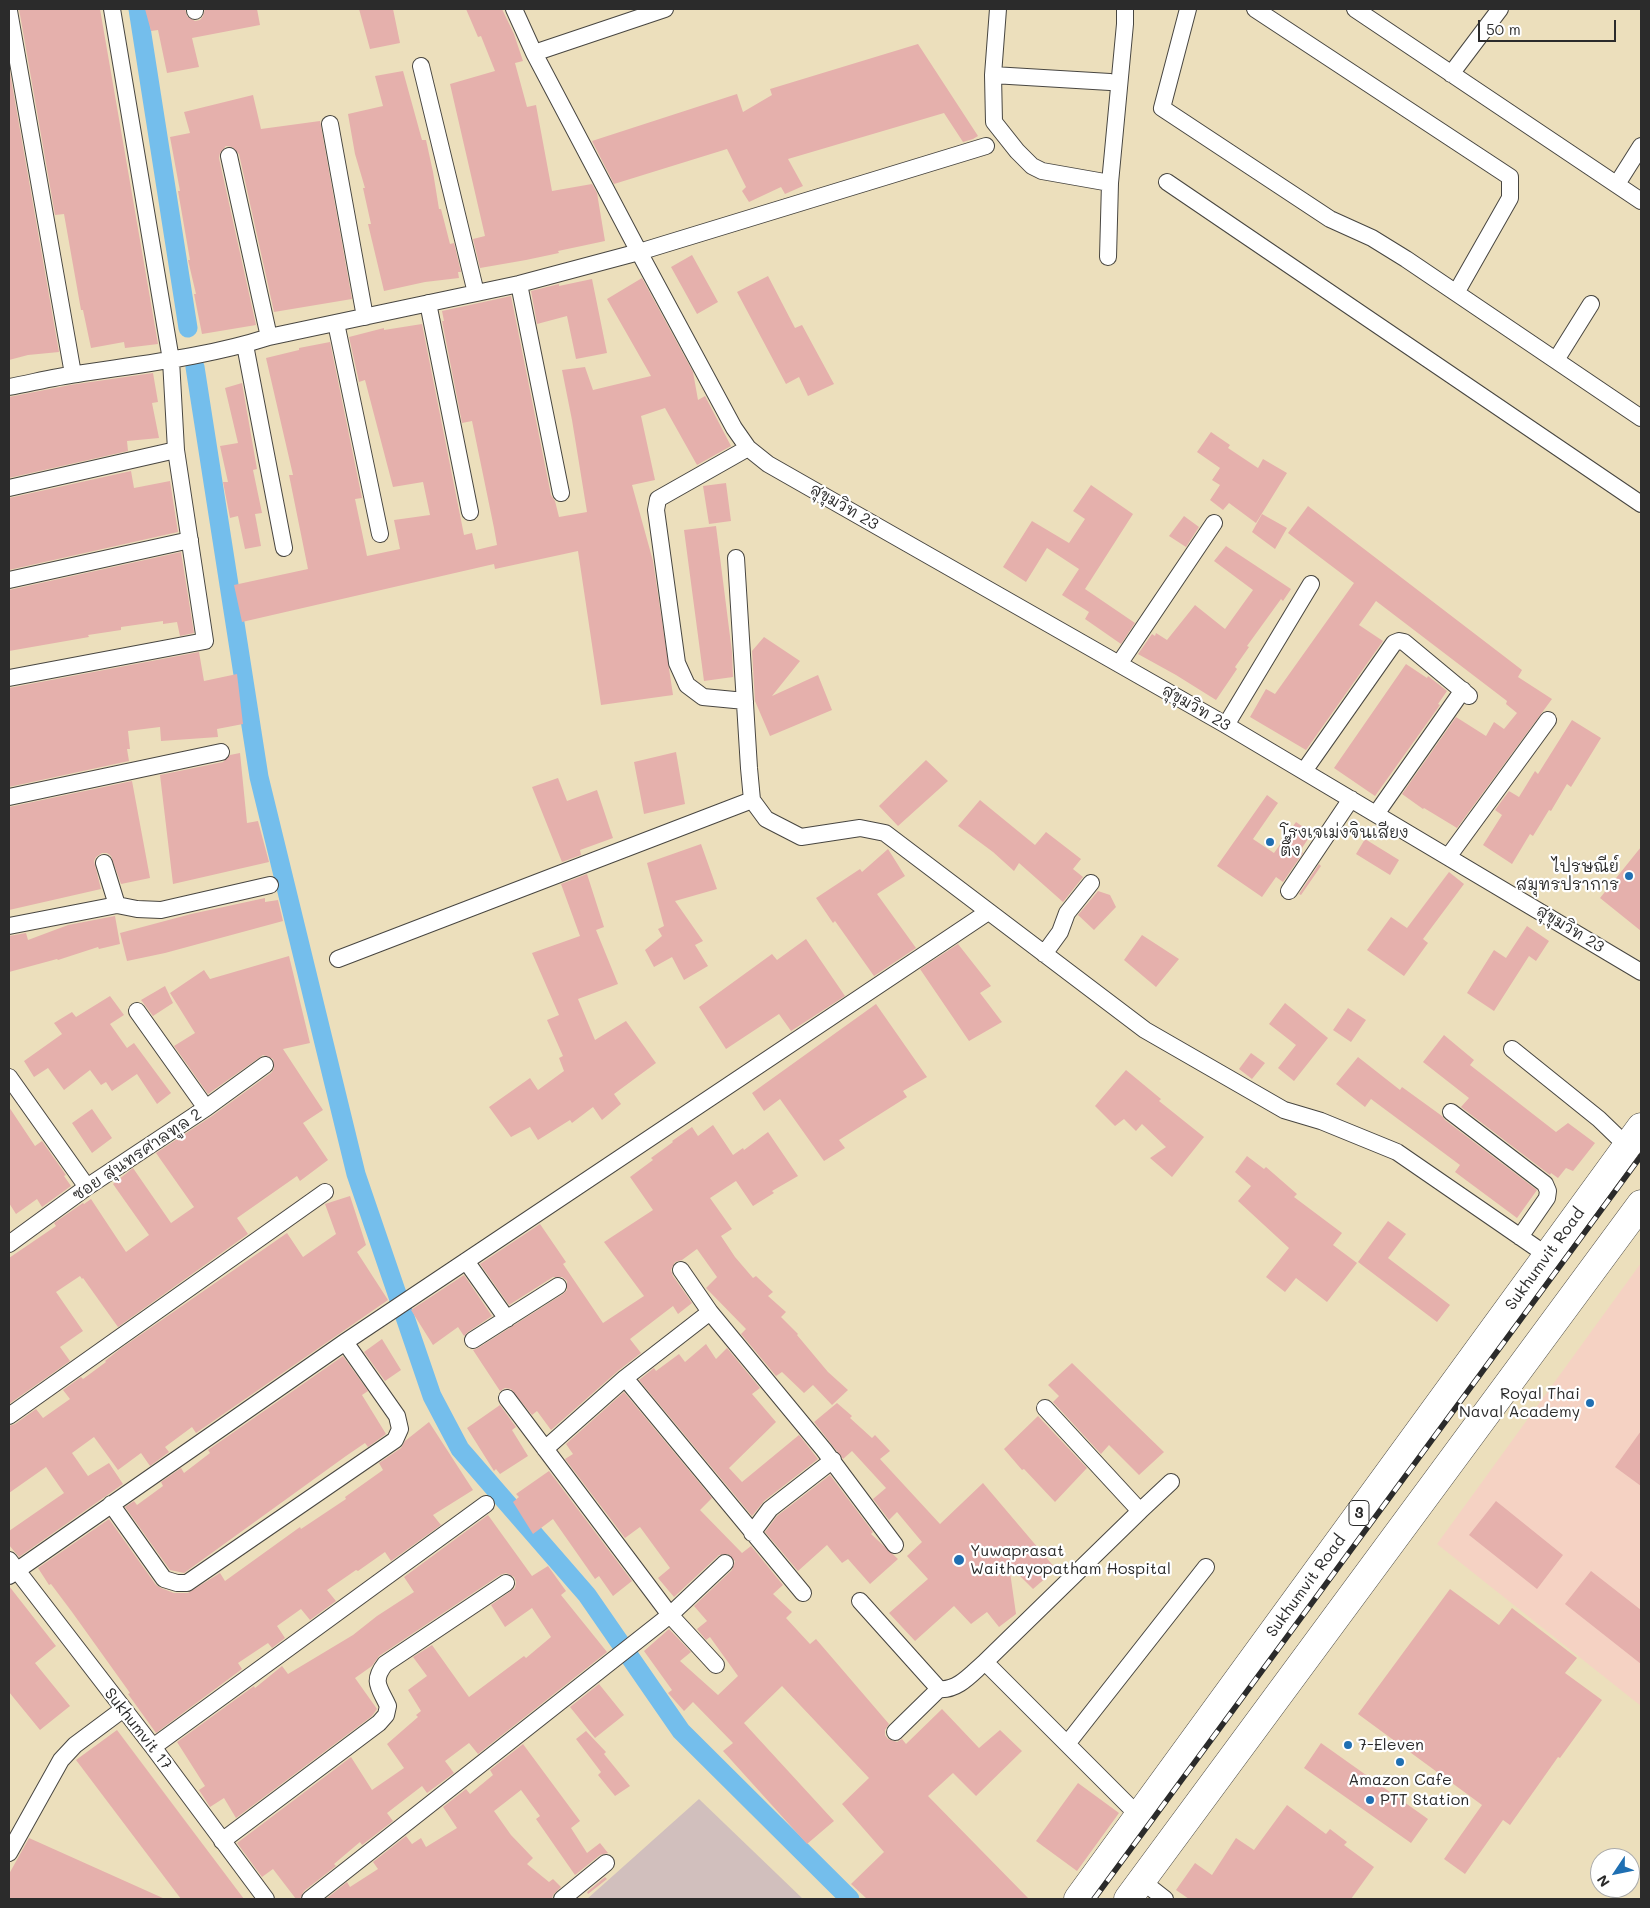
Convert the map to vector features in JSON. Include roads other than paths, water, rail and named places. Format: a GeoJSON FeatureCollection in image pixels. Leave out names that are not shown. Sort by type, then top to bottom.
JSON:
{"type":"FeatureCollection","features":[{"type":"Feature","properties":{"kind":"highway","name":"Sukhumvit Road"},"geometry":{"type":"LineString","coordinates":[[1078,1899],[1634,1137]]}},
{"type":"Feature","properties":{"kind":"highway"},"geometry":{"type":"LineString","coordinates":[[1135,1890],[1473,1435],[1641,1204]]}},
{"type":"Feature","properties":{"kind":"street"},"geometry":{"type":"LineString","coordinates":[[9,678],[206,641],[176,450],[172,360],[112,9]]}},
{"type":"Feature","properties":{"kind":"street","name":"สุขุมวิท 23"},"geometry":{"type":"LineString","coordinates":[[514,9],[534,54],[638,252],[734,428],[748,448],[774,467],[1226,725],[1641,972]]}},
{"type":"Feature","properties":{"kind":"street"},"geometry":{"type":"LineString","coordinates":[[534,54],[666,9]]}},
{"type":"Feature","properties":{"kind":"street"},"geometry":{"type":"LineString","coordinates":[[998,9],[993,75],[994,122],[1016,151],[1032,166],[1042,171],[1110,183]]}},
{"type":"Feature","properties":{"kind":"street"},"geometry":{"type":"LineString","coordinates":[[1108,257],[1110,183],[1125,9]]}},
{"type":"Feature","properties":{"kind":"street"},"geometry":{"type":"LineString","coordinates":[[1188,9],[1162,108],[1330,218],[1372,238],[1641,418]]}},
{"type":"Feature","properties":{"kind":"street"},"geometry":{"type":"LineString","coordinates":[[1255,9],[1510,177],[1510,198],[1456,293]]}},
{"type":"Feature","properties":{"kind":"street"},"geometry":{"type":"LineString","coordinates":[[1355,9],[1641,201]]}},
{"type":"Feature","properties":{"kind":"street"},"geometry":{"type":"LineString","coordinates":[[1451,74],[1500,9]]}},
{"type":"Feature","properties":{"kind":"street"},"geometry":{"type":"LineString","coordinates":[[9,11],[73,374]]}},
{"type":"Feature","properties":{"kind":"street"},"geometry":{"type":"LineString","coordinates":[[421,66],[476,293]]}},
{"type":"Feature","properties":{"kind":"street"},"geometry":{"type":"LineString","coordinates":[[993,75],[1110,82]]}},
{"type":"Feature","properties":{"kind":"street"},"geometry":{"type":"LineString","coordinates":[[330,124],[365,317]]}},
{"type":"Feature","properties":{"kind":"street"},"geometry":{"type":"LineString","coordinates":[[9,387],[73,374],[172,360],[245,345],[269,337],[519,284],[638,252],[986,146]]}},
{"type":"Feature","properties":{"kind":"street"},"geometry":{"type":"LineString","coordinates":[[1617,184],[1641,146]]}},
{"type":"Feature","properties":{"kind":"street"},"geometry":{"type":"LineString","coordinates":[[229,156],[269,337]]}},
{"type":"Feature","properties":{"kind":"street"},"geometry":{"type":"LineString","coordinates":[[1167,182],[1641,504]]}},
{"type":"Feature","properties":{"kind":"street"},"geometry":{"type":"LineString","coordinates":[[519,284],[561,493]]}},
{"type":"Feature","properties":{"kind":"street"},"geometry":{"type":"LineString","coordinates":[[428,303],[470,512]]}},
{"type":"Feature","properties":{"kind":"street"},"geometry":{"type":"LineString","coordinates":[[1556,360],[1591,304]]}},
{"type":"Feature","properties":{"kind":"street"},"geometry":{"type":"LineString","coordinates":[[336,323],[380,534]]}},
{"type":"Feature","properties":{"kind":"street"},"geometry":{"type":"LineString","coordinates":[[245,345],[284,548]]}},
{"type":"Feature","properties":{"kind":"street"},"geometry":{"type":"LineString","coordinates":[[745,701],[703,697],[687,685],[677,663],[656,510],[658,499],[748,448]]}},
{"type":"Feature","properties":{"kind":"street"},"geometry":{"type":"LineString","coordinates":[[9,488],[176,450]]}},
{"type":"Feature","properties":{"kind":"street"},"geometry":{"type":"LineString","coordinates":[[1119,664],[1214,523]]}},
{"type":"Feature","properties":{"kind":"street"},"geometry":{"type":"LineString","coordinates":[[9,580],[190,540]]}},
{"type":"Feature","properties":{"kind":"street"},"geometry":{"type":"LineString","coordinates":[[736,558],[752,800],[766,819],[802,837],[860,828],[885,832],[1146,1030],[1284,1110],[1321,1121],[1397,1152],[1548,1256]]}},
{"type":"Feature","properties":{"kind":"street"},"geometry":{"type":"LineString","coordinates":[[1226,725],[1311,584]]}},
{"type":"Feature","properties":{"kind":"street"},"geometry":{"type":"LineString","coordinates":[[1304,771],[1394,643],[1404,642],[1466,693],[1376,814]]}},
{"type":"Feature","properties":{"kind":"street"},"geometry":{"type":"LineString","coordinates":[[1448,857],[1548,720]]}},
{"type":"Feature","properties":{"kind":"street"},"geometry":{"type":"LineString","coordinates":[[9,797],[221,752]]}},
{"type":"Feature","properties":{"kind":"street"},"geometry":{"type":"LineString","coordinates":[[1289,890],[1351,799]]}},
{"type":"Feature","properties":{"kind":"street"},"geometry":{"type":"LineString","coordinates":[[338,959],[752,800]]}},
{"type":"Feature","properties":{"kind":"street"},"geometry":{"type":"LineString","coordinates":[[104,863],[118,905]]}},
{"type":"Feature","properties":{"kind":"street"},"geometry":{"type":"LineString","coordinates":[[1044,954],[1060,932],[1067,913],[1091,883]]}},
{"type":"Feature","properties":{"kind":"street"},"geometry":{"type":"LineString","coordinates":[[9,926],[118,905],[138,910],[162,910],[270,885]]}},
{"type":"Feature","properties":{"kind":"street"},"geometry":{"type":"LineString","coordinates":[[11,1568],[111,1504],[345,1342],[988,912]]}},
{"type":"Feature","properties":{"kind":"street"},"geometry":{"type":"LineString","coordinates":[[137,1011],[206,1108]]}},
{"type":"Feature","properties":{"kind":"street"},"geometry":{"type":"LineString","coordinates":[[1512,1049],[1599,1119],[1634,1137]]}},
{"type":"Feature","properties":{"kind":"street","name":"ซอย สุนทรศาลทูล 2"},"geometry":{"type":"LineString","coordinates":[[9,1244],[87,1187],[206,1108],[266,1065]]}},
{"type":"Feature","properties":{"kind":"street"},"geometry":{"type":"LineString","coordinates":[[9,1077],[87,1187]]}},
{"type":"Feature","properties":{"kind":"street"},"geometry":{"type":"LineString","coordinates":[[1451,1112],[1545,1184],[1548,1191],[1546,1198],[1520,1237]]}},
{"type":"Feature","properties":{"kind":"street"},"geometry":{"type":"LineString","coordinates":[[9,1416],[325,1192]]}},
{"type":"Feature","properties":{"kind":"street"},"geometry":{"type":"LineString","coordinates":[[466,1261],[507,1319]]}},
{"type":"Feature","properties":{"kind":"street"},"geometry":{"type":"LineString","coordinates":[[682,1270],[710,1312],[833,1460],[895,1545]]}},
{"type":"Feature","properties":{"kind":"street"},"geometry":{"type":"LineString","coordinates":[[473,1340],[558,1286]]}},
{"type":"Feature","properties":{"kind":"street"},"geometry":{"type":"LineString","coordinates":[[545,1449],[625,1378],[710,1312]]}},
{"type":"Feature","properties":{"kind":"street"},"geometry":{"type":"LineString","coordinates":[[111,1504],[164,1578],[177,1583],[187,1583],[395,1440],[400,1429],[397,1416],[345,1342]]}},
{"type":"Feature","properties":{"kind":"street"},"geometry":{"type":"LineString","coordinates":[[625,1378],[803,1593]]}},
{"type":"Feature","properties":{"kind":"street"},"geometry":{"type":"LineString","coordinates":[[507,1398],[670,1615],[716,1665]]}},
{"type":"Feature","properties":{"kind":"street"},"geometry":{"type":"LineString","coordinates":[[1045,1408],[1140,1511]]}},
{"type":"Feature","properties":{"kind":"street"},"geometry":{"type":"LineString","coordinates":[[752,1532],[770,1509],[833,1460]]}},
{"type":"Feature","properties":{"kind":"street"},"geometry":{"type":"LineString","coordinates":[[860,1601],[939,1689],[947,1690],[957,1685],[985,1662],[1171,1482]]}},
{"type":"Feature","properties":{"kind":"street"},"geometry":{"type":"LineString","coordinates":[[152,1746],[486,1504]]}},
{"type":"Feature","properties":{"kind":"street"},"geometry":{"type":"LineString","coordinates":[[310,1899],[670,1615],[725,1563]]}},
{"type":"Feature","properties":{"kind":"street"},"geometry":{"type":"LineString","coordinates":[[1067,1744],[1206,1567]]}},
{"type":"Feature","properties":{"kind":"street","name":"Sukhumvit 17"},"geometry":{"type":"LineString","coordinates":[[11,1568],[152,1746],[266,1899]]}},
{"type":"Feature","properties":{"kind":"street"},"geometry":{"type":"LineString","coordinates":[[222,1842],[386,1716],[388,1706],[376,1682],[378,1673],[385,1664],[506,1583]]}},
{"type":"Feature","properties":{"kind":"street"},"geometry":{"type":"LineString","coordinates":[[985,1662],[1138,1816]]}},
{"type":"Feature","properties":{"kind":"street"},"geometry":{"type":"LineString","coordinates":[[895,1732],[939,1689]]}},
{"type":"Feature","properties":{"kind":"street"},"geometry":{"type":"LineString","coordinates":[[9,1853],[61,1760],[75,1745],[122,1710]]}},
{"type":"Feature","properties":{"kind":"street"},"geometry":{"type":"LineString","coordinates":[[562,1899],[606,1863]]}},
{"type":"Feature","properties":{"kind":"street"},"geometry":{"type":"LineString","coordinates":[[1135,1890],[1165,1899]]}},
{"type":"Feature","properties":{"kind":"waterway"},"geometry":{"type":"LineString","coordinates":[[138,9],[188,328]]}},
{"type":"Feature","properties":{"kind":"waterway"},"geometry":{"type":"LineString","coordinates":[[195,367],[259,777],[356,1174],[432,1396],[460,1449],[587,1595],[681,1731],[850,1899]]}},
{"type":"Feature","properties":{"kind":"railway"},"geometry":{"type":"LineString","coordinates":[[1094,1899],[1641,1156]]}},
{"type":"Feature","properties":{"kind":"place","name":"โรงเจเม่งจินเสียง ตึ๊ง"},"geometry":{"type":"Point","coordinates":[1270,842]}},
{"type":"Feature","properties":{"kind":"place","name":"ไปรษณีย์ สมุทรปราการ"},"geometry":{"type":"Point","coordinates":[1629,876]}},
{"type":"Feature","properties":{"kind":"place","name":"Royal Thai Naval Academy"},"geometry":{"type":"Point","coordinates":[1590,1403]}},
{"type":"Feature","properties":{"kind":"place","name":"Yuwaprasat Waithayopatham Hospital"},"geometry":{"type":"Point","coordinates":[959,1560]}},
{"type":"Feature","properties":{"kind":"place","name":"7-Eleven"},"geometry":{"type":"Point","coordinates":[1348,1745]}},
{"type":"Feature","properties":{"kind":"place","name":"Amazon Cafe"},"geometry":{"type":"Point","coordinates":[1400,1762]}},
{"type":"Feature","properties":{"kind":"place","name":"PTT Station"},"geometry":{"type":"Point","coordinates":[1370,1800]}}]}
